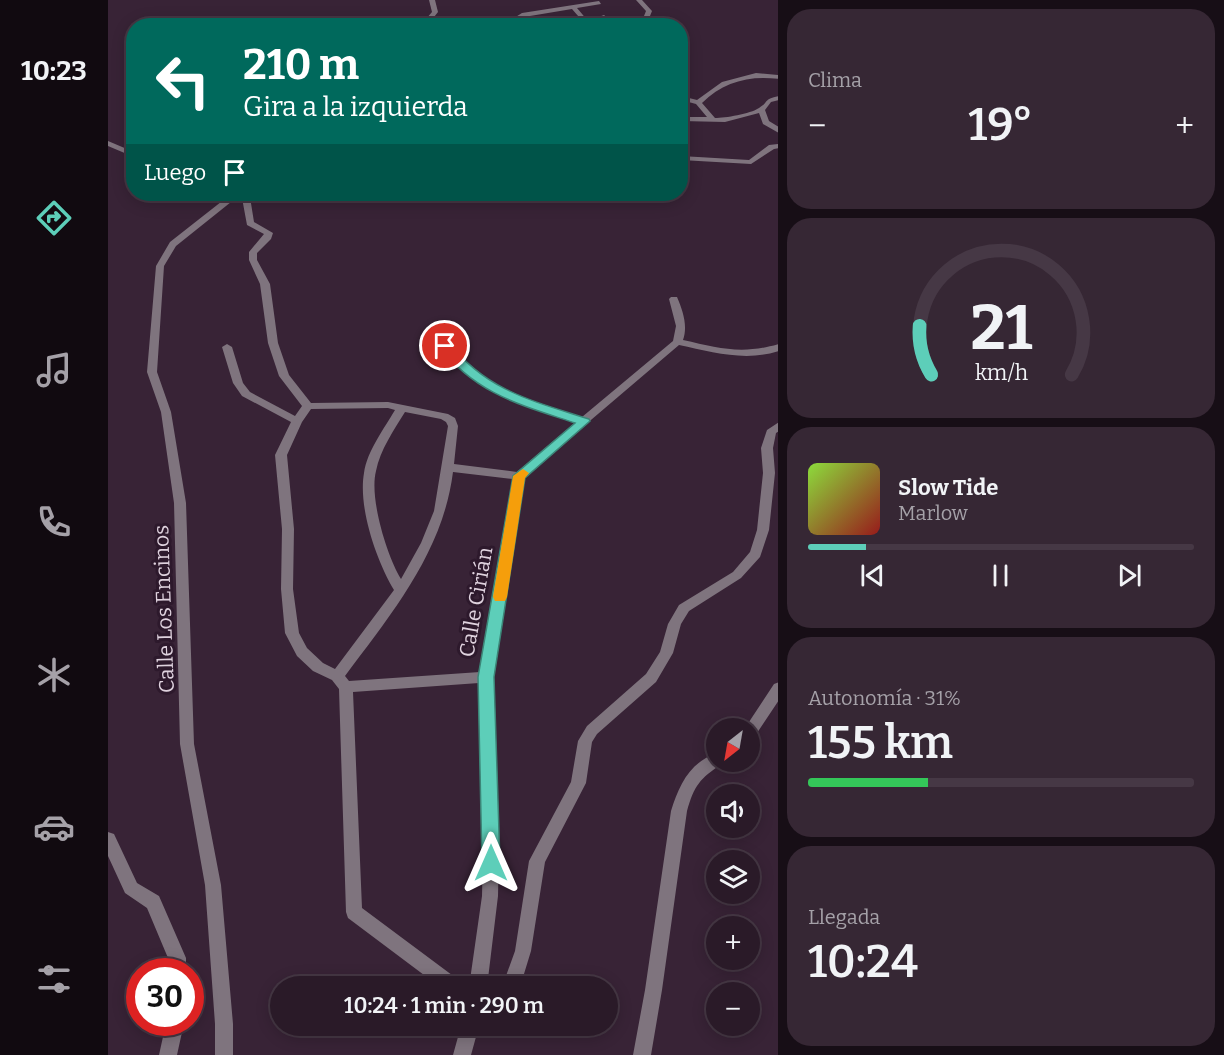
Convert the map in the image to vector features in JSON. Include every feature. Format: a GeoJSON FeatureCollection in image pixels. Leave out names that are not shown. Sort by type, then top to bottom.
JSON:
{"type":"FeatureCollection","features":[{"type":"Feature","properties":{"kind":"street"},"geometry":{"type":"LineString","coordinates":[[430,18],[435,12],[432,0]]}},
{"type":"Feature","properties":{"kind":"street"},"geometry":{"type":"LineString","coordinates":[[639,0],[649,11],[648,18]]}},
{"type":"Feature","properties":{"kind":"street"},"geometry":{"type":"LineString","coordinates":[[517,18],[522,15],[599,3]]}},
{"type":"Feature","properties":{"kind":"street"},"geometry":{"type":"LineString","coordinates":[[573,7],[583,18]]}},
{"type":"Feature","properties":{"kind":"street"},"geometry":{"type":"LineString","coordinates":[[698,103],[709,90],[736,79],[754,75],[778,77]]}},
{"type":"Feature","properties":{"kind":"street"},"geometry":{"type":"LineString","coordinates":[[688,119],[725,120],[761,110],[769,100],[778,98]]}},
{"type":"Feature","properties":{"kind":"street"},"geometry":{"type":"LineString","coordinates":[[688,100],[698,103],[714,121]]}},
{"type":"Feature","properties":{"kind":"street"},"geometry":{"type":"LineString","coordinates":[[761,110],[766,122],[778,131]]}},
{"type":"Feature","properties":{"kind":"street"},"geometry":{"type":"LineString","coordinates":[[108,143],[126,151]]}},
{"type":"Feature","properties":{"kind":"street"},"geometry":{"type":"LineString","coordinates":[[688,158],[751,162],[772,147],[778,146]]}},
{"type":"Feature","properties":{"kind":"street","name":"Calle Los Encinos"},"geometry":{"type":"LineString","coordinates":[[224,1055],[224,1024],[213,885],[187,744],[180,503],[166,412],[152,372],[160,266],[173,244],[230,201]]}},
{"type":"Feature","properties":{"kind":"street"},"geometry":{"type":"LineString","coordinates":[[241,201],[250,223],[268,233],[268,237],[253,252],[253,260],[265,284],[273,343],[284,376],[308,406]]}},
{"type":"Feature","properties":{"kind":"street"},"geometry":{"type":"LineString","coordinates":[[446,467],[519,476],[677,342],[682,333],[674,299]]}},
{"type":"Feature","properties":{"kind":"street"},"geometry":{"type":"LineString","coordinates":[[437,332],[461,366],[492,388],[520,400],[584,421]]}},
{"type":"Feature","properties":{"kind":"street"},"geometry":{"type":"LineString","coordinates":[[677,342],[745,355],[765,353],[778,347]]}},
{"type":"Feature","properties":{"kind":"street"},"geometry":{"type":"LineString","coordinates":[[227,346],[238,383],[246,394],[297,421]]}},
{"type":"Feature","properties":{"kind":"street"},"geometry":{"type":"LineString","coordinates":[[308,406],[372,404],[402,408],[451,420],[453,426],[437,519],[425,548],[341,681],[354,912],[439,976]]}},
{"type":"Feature","properties":{"kind":"street"},"geometry":{"type":"LineString","coordinates":[[308,406],[297,421],[281,455],[288,529],[287,589],[292,633],[302,652],[318,667],[341,681],[486,677]]}},
{"type":"Feature","properties":{"kind":"street"},"geometry":{"type":"LineString","coordinates":[[400,589],[391,575],[376,538],[369,472],[402,408]]}},
{"type":"Feature","properties":{"kind":"street"},"geometry":{"type":"LineString","coordinates":[[516,976],[523,951],[537,861],[578,783],[585,741],[592,730],[651,678],[666,653],[675,624],[684,608],[737,575],[756,554],[763,530],[769,473],[767,448],[771,432],[778,424]]}},
{"type":"Feature","properties":{"kind":"street","name":"Calle Cirián"},"geometry":{"type":"LineString","coordinates":[[479,976],[489,896],[491,847],[486,677],[519,476]]}},
{"type":"Feature","properties":{"kind":"street"},"geometry":{"type":"LineString","coordinates":[[759,718],[778,688]]}},
{"type":"Feature","properties":{"kind":"street"},"geometry":{"type":"LineString","coordinates":[[642,1055],[650,1018],[659,935],[677,822],[686,791],[695,775],[706,767]]}},
{"type":"Feature","properties":{"kind":"street"},"geometry":{"type":"LineString","coordinates":[[108,839],[131,888],[153,902],[177,958]]}},
{"type":"Feature","properties":{"kind":"street"},"geometry":{"type":"LineString","coordinates":[[168,1055],[172,1036]]}},
{"type":"Feature","properties":{"kind":"street"},"geometry":{"type":"LineString","coordinates":[[462,1055],[467,1036]]}},
{"type":"Feature","properties":{"kind":"slow traffic"},"geometry":{"type":"LineString","coordinates":[[500,597],[519,476],[523,473]]}},
{"type":"Feature","properties":{"kind":"route"},"geometry":{"type":"LineString","coordinates":[[445,346],[461,366],[492,388],[520,400],[584,421],[519,476],[486,677],[491,863]]}}]}
